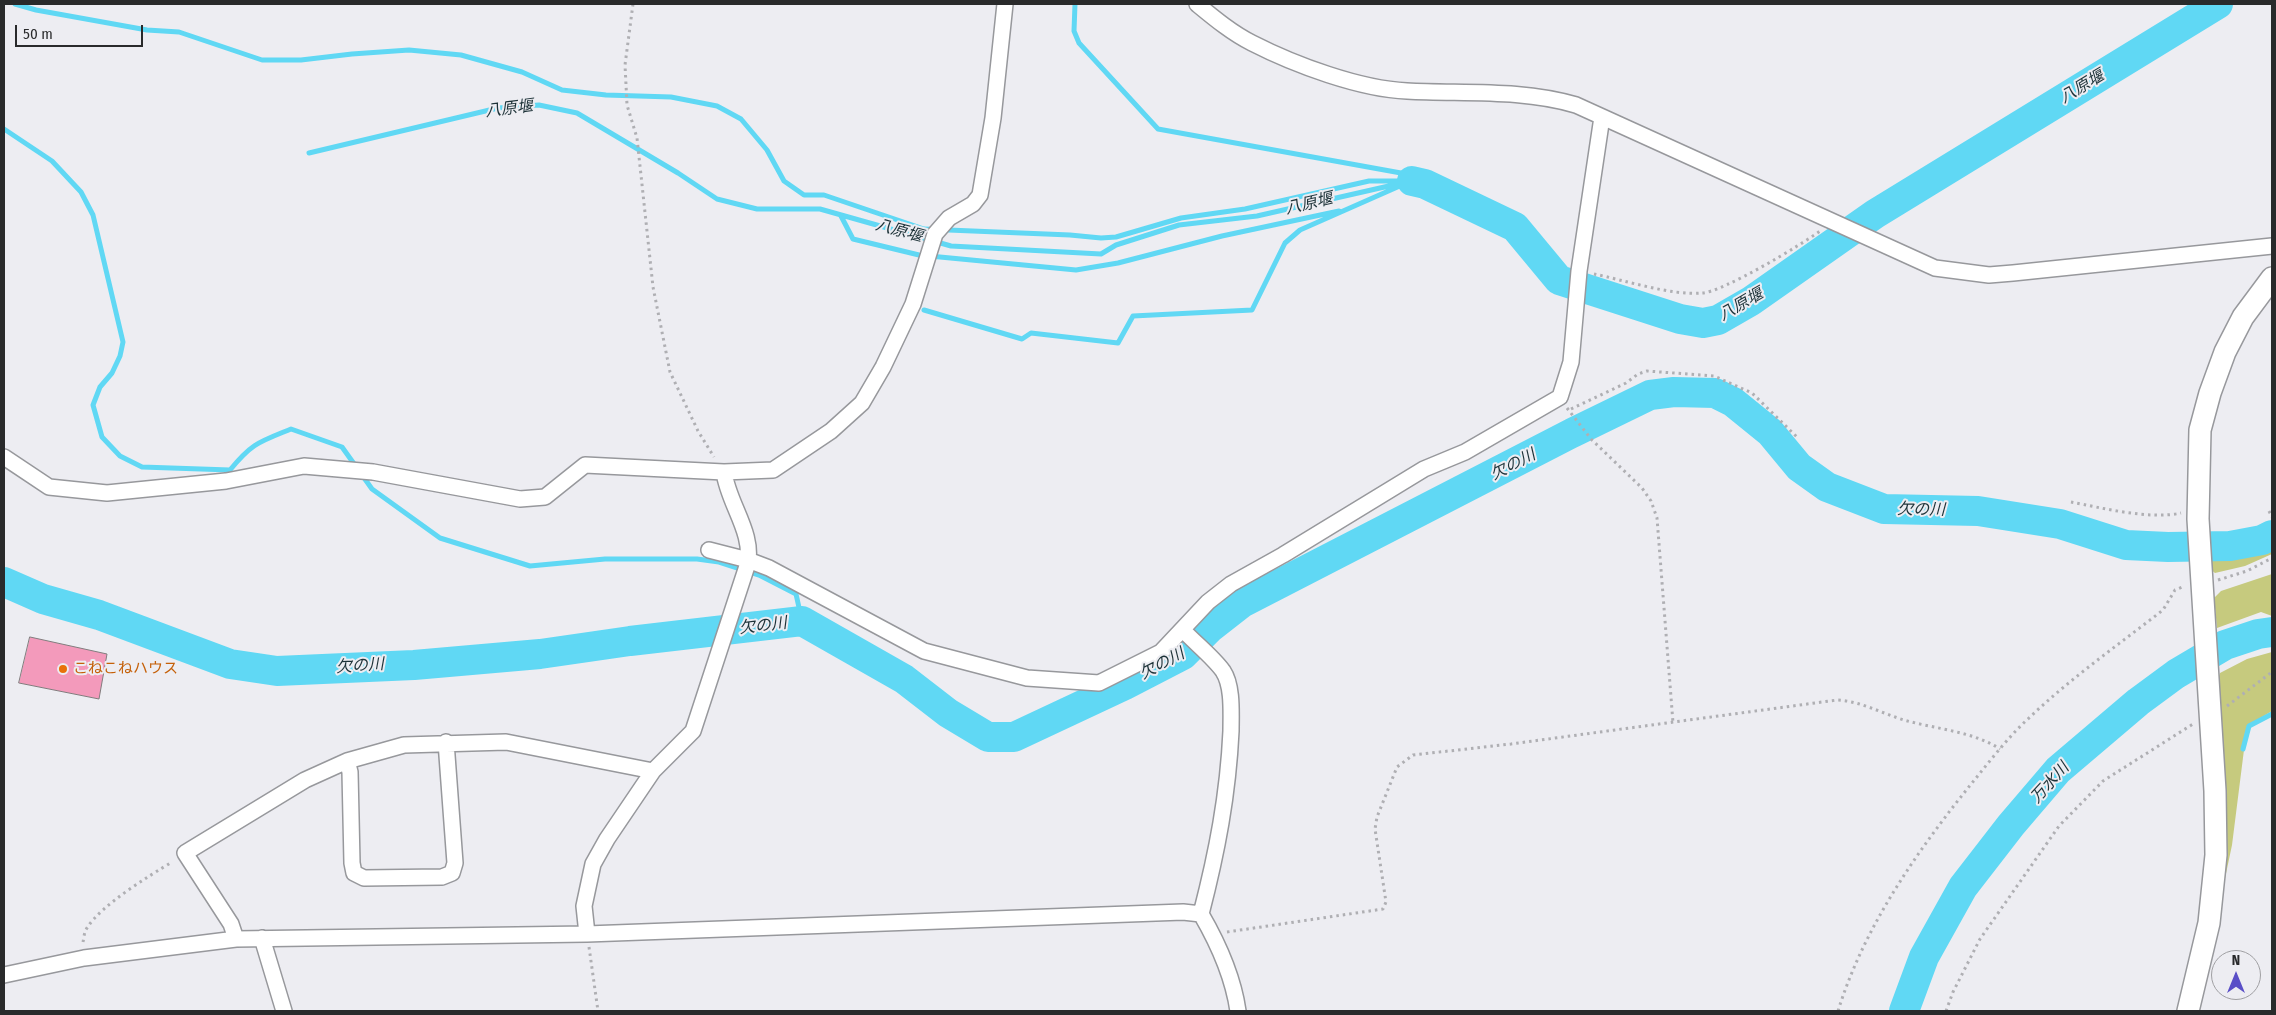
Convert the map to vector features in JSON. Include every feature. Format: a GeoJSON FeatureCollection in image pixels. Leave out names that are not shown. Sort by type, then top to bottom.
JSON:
{"type":"FeatureCollection","features":[{"type":"Feature","properties":{"kind":"street"},"geometry":{"type":"LineString","coordinates":[[4,457],[49,486],[107,493],[226,481],[304,466],[373,472],[520,499],[545,497],[585,465],[724,472],[773,470],[850,416],[862,403],[883,367],[913,304],[935,234],[949,218],[973,204],[980,195],[992,118],[1005,4]]}},
{"type":"Feature","properties":{"kind":"street"},"geometry":{"type":"LineString","coordinates":[[1197,4],[1222,24],[1252,43],[1342,79],[1373,87],[1405,91],[1540,96],[1576,105],[1935,268],[1989,275],[2272,246]]}},
{"type":"Feature","properties":{"kind":"street"},"geometry":{"type":"LineString","coordinates":[[709,550],[769,568],[924,651],[1027,678],[1099,683],[1161,652],[1186,633],[1208,602],[1231,584],[1283,555],[1424,469],[1465,452],[1560,397],[1571,362],[1578,276],[1602,117]]}},
{"type":"Feature","properties":{"kind":"street"},"geometry":{"type":"LineString","coordinates":[[2188,1011],[2209,923],[2216,855],[2198,515],[2200,430],[2210,392],[2225,352],[2243,317],[2272,278]]}},
{"type":"Feature","properties":{"kind":"street"},"geometry":{"type":"LineString","coordinates":[[587,934],[584,906],[592,864],[653,771],[692,731],[748,563],[749,547],[725,484],[724,472]]}},
{"type":"Feature","properties":{"kind":"street"},"geometry":{"type":"LineString","coordinates":[[1186,633],[1223,671],[1227,680],[1231,717],[1229,777],[1223,823],[1201,914],[1213,934],[1234,988],[1238,1011]]}},
{"type":"Feature","properties":{"kind":"street"},"geometry":{"type":"LineString","coordinates":[[236,939],[231,924],[185,853],[305,780],[347,761],[404,745],[446,742],[506,742],[653,771]]}},
{"type":"Feature","properties":{"kind":"street"},"geometry":{"type":"LineString","coordinates":[[347,761],[350,772],[352,863],[354,873],[364,878],[442,877],[452,873],[455,863],[446,742]]}},
{"type":"Feature","properties":{"kind":"street"},"geometry":{"type":"LineString","coordinates":[[4,975],[84,958],[236,939],[587,934],[1183,912],[1201,914]]}},
{"type":"Feature","properties":{"kind":"street"},"geometry":{"type":"LineString","coordinates":[[262,938],[284,1011]]}},
{"type":"Feature","properties":{"kind":"path"},"geometry":{"type":"LineString","coordinates":[[634,4],[625,65],[627,105],[637,138],[653,287],[670,372],[698,431],[724,472]]}},
{"type":"Feature","properties":{"kind":"path"},"geometry":{"type":"LineString","coordinates":[[1578,276],[1704,294],[1762,266],[1834,223]]}},
{"type":"Feature","properties":{"kind":"path"},"geometry":{"type":"LineString","coordinates":[[1568,410],[1647,371],[1714,376],[1752,392],[1799,438]]}},
{"type":"Feature","properties":{"kind":"path"},"geometry":{"type":"LineString","coordinates":[[1572,416],[1591,439],[1642,488],[1651,501],[1657,518],[1673,723]]}},
{"type":"Feature","properties":{"kind":"path"},"geometry":{"type":"LineString","coordinates":[[2071,502],[2113,510],[2166,516],[2198,515]]}},
{"type":"Feature","properties":{"kind":"path"},"geometry":{"type":"LineString","coordinates":[[2269,511],[2272,517]]}},
{"type":"Feature","properties":{"kind":"path"},"geometry":{"type":"LineString","coordinates":[[1838,1011],[1874,925],[1916,859],[2000,749],[2050,698],[2163,610],[2175,590],[2201,578],[2214,582],[2246,571],[2272,558]]}},
{"type":"Feature","properties":{"kind":"path"},"geometry":{"type":"LineString","coordinates":[[1946,1011],[1953,992],[1980,939],[2059,826],[2103,781],[2196,722],[2209,709],[2231,704],[2256,682],[2272,672]]}},
{"type":"Feature","properties":{"kind":"path"},"geometry":{"type":"LineString","coordinates":[[1213,934],[1383,909],[1386,902],[1375,829],[1377,817],[1397,767],[1413,755],[1673,723],[1837,700],[1848,700],[1904,720],[1984,739],[2000,749]]}},
{"type":"Feature","properties":{"kind":"path"},"geometry":{"type":"LineString","coordinates":[[84,958],[82,942],[86,928],[130,888],[185,853]]}},
{"type":"Feature","properties":{"kind":"path"},"geometry":{"type":"LineString","coordinates":[[587,934],[598,1011]]}},
{"type":"Feature","properties":{"kind":"green space"},"geometry":{"type":"Polygon","coordinates":[[[2272,544],[2272,554],[2245,566],[2215,573],[2210,569],[2210,555],[2249,552],[2272,544]]]}},
{"type":"Feature","properties":{"kind":"green space"},"geometry":{"type":"Polygon","coordinates":[[[2272,574],[2272,616],[2261,612],[2217,628],[2214,598],[2221,591],[2272,574]]]}},
{"type":"Feature","properties":{"kind":"green space"},"geometry":{"type":"Polygon","coordinates":[[[2272,652],[2272,711],[2247,726],[2232,845],[2220,902],[2223,787],[2219,676],[2220,673],[2247,659],[2272,652]]]}},
{"type":"Feature","properties":{"kind":"building","name":"こねこねハウス"},"geometry":{"type":"Polygon","coordinates":[[[30,637],[107,654],[99,699],[19,683],[30,637]]]}},
{"type":"Feature","properties":{"kind":"waterway"},"geometry":{"type":"LineString","coordinates":[[15,4],[36,10],[147,30],[179,32],[262,60],[301,60],[409,50],[461,55],[522,72],[562,90],[606,95],[671,97],[717,106],[741,119],[767,150],[784,181],[804,195],[824,195],[924,229],[1101,238],[1116,237],[1181,218],[1245,209],[1369,181],[1412,181]]}},
{"type":"Feature","properties":{"kind":"waterway"},"geometry":{"type":"LineString","coordinates":[[1075,4],[1074,31],[1079,43],[1158,129],[1401,173],[1411,180]]}},
{"type":"Feature","properties":{"kind":"waterway","name":"八原堰"},"geometry":{"type":"LineString","coordinates":[[1412,181],[1425,184],[1515,227],[1559,280],[1680,319],[1703,323],[1718,320],[1751,301],[1875,214],[2218,4]]}},
{"type":"Feature","properties":{"kind":"waterway","name":"八原堰"},"geometry":{"type":"LineString","coordinates":[[309,153],[498,108],[539,105],[577,113],[678,173],[717,199],[757,209],[820,209],[951,246],[1101,254],[1116,245],[1179,225],[1257,216],[1402,183]]}},
{"type":"Feature","properties":{"kind":"waterway"},"geometry":{"type":"LineString","coordinates":[[4,129],[52,161],[81,192],[93,215],[123,342],[120,356],[112,373],[100,387],[93,405],[102,437],[120,456],[142,467],[230,470],[244,454],[257,444],[291,429],[342,447],[357,468]]}},
{"type":"Feature","properties":{"kind":"waterway"},"geometry":{"type":"LineString","coordinates":[[924,310],[1022,339],[1031,333],[1118,343],[1133,316],[1252,310],[1285,243],[1300,230],[1402,185]]}},
{"type":"Feature","properties":{"kind":"waterway"},"geometry":{"type":"LineString","coordinates":[[841,216],[853,239],[919,255],[1076,270],[1118,263],[1222,236],[1339,211]]}},
{"type":"Feature","properties":{"kind":"waterway","name":"欠の川"},"geometry":{"type":"LineString","coordinates":[[4,582],[43,599],[99,615],[230,664],[277,671],[414,665],[540,654],[630,641],[802,621],[904,679],[948,713],[988,737],[1014,737],[1125,685],[1183,655],[1210,628],[1242,603],[1572,433],[1650,395],[1674,392],[1715,393],[1733,402],[1770,432],[1799,467],[1827,487],[1884,509],[1978,511],[2060,524],[2126,545],[2168,547],[2230,546],[2262,540],[2272,535]]}},
{"type":"Feature","properties":{"kind":"waterway"},"geometry":{"type":"LineString","coordinates":[[362,475],[372,489],[440,538],[530,566],[605,559],[697,559],[719,562],[759,575],[796,594],[802,621]]}},
{"type":"Feature","properties":{"kind":"waterway","name":"万水川"},"geometry":{"type":"LineString","coordinates":[[1904,1011],[1924,957],[1963,887],[2011,825],[2058,770],[2138,702],[2176,674],[2225,645],[2258,634],[2272,632]]}},
{"type":"Feature","properties":{"kind":"waterway"},"geometry":{"type":"LineString","coordinates":[[2243,749],[2249,726],[2272,714]]}},
{"type":"Feature","properties":{"kind":"place","name":"こねこねハウス"},"geometry":{"type":"Point","coordinates":[63,669]}}]}
